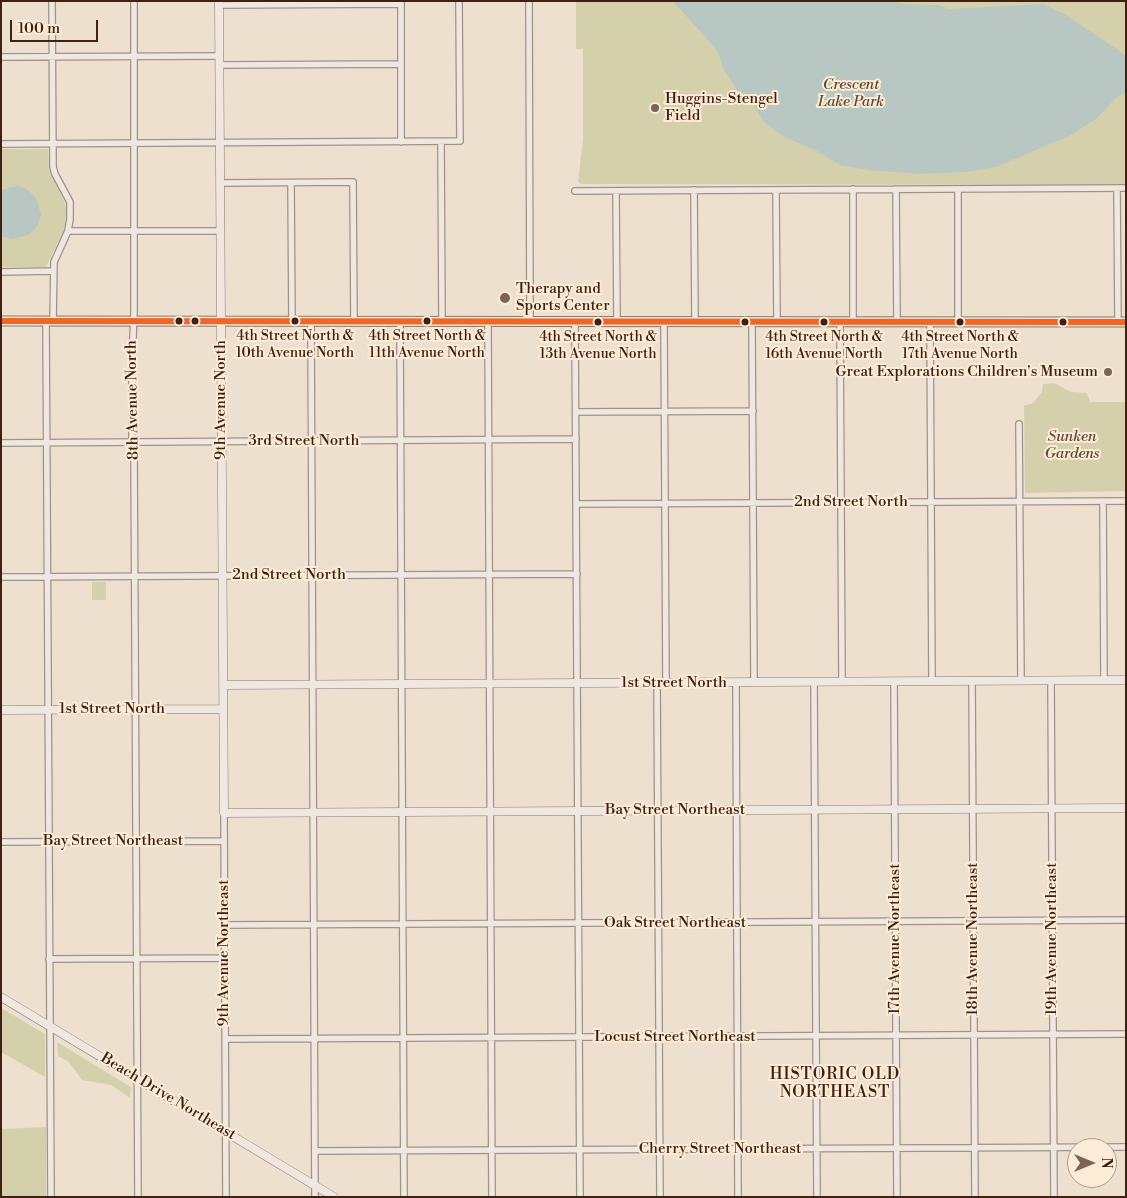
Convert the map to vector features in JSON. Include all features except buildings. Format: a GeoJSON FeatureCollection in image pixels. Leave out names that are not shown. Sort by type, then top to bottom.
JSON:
{"type":"FeatureCollection","features":[{"type":"Feature","properties":{"kind":"main road"},"geometry":{"type":"LineString","coordinates":[[1,321],[1122,322]]}},
{"type":"Feature","properties":{"kind":"street"},"geometry":{"type":"LineString","coordinates":[[50,1197],[46,442],[53,271],[57,253],[68,231],[70,202],[55,174],[52,1]]}},
{"type":"Feature","properties":{"kind":"street","name":"8th Avenue North"},"geometry":{"type":"LineString","coordinates":[[134,1],[132,442],[134,450],[138,1197]]}},
{"type":"Feature","properties":{"kind":"street"},"geometry":{"type":"LineString","coordinates":[[1,144],[460,142],[459,1]]}},
{"type":"Feature","properties":{"kind":"street"},"geometry":{"type":"LineString","coordinates":[[529,1],[530,322]]}},
{"type":"Feature","properties":{"kind":"street"},"geometry":{"type":"LineString","coordinates":[[219,3],[402,2],[401,142]]}},
{"type":"Feature","properties":{"kind":"street","name":"9th Avenue North"},"geometry":{"type":"LineString","coordinates":[[219,3],[223,709]]}},
{"type":"Feature","properties":{"kind":"street"},"geometry":{"type":"LineString","coordinates":[[1,57],[220,56]]}},
{"type":"Feature","properties":{"kind":"street"},"geometry":{"type":"LineString","coordinates":[[220,65],[401,64]]}},
{"type":"Feature","properties":{"kind":"street"},"geometry":{"type":"LineString","coordinates":[[442,142],[442,322]]}},
{"type":"Feature","properties":{"kind":"street"},"geometry":{"type":"LineString","coordinates":[[220,183],[353,182],[354,322]]}},
{"type":"Feature","properties":{"kind":"street"},"geometry":{"type":"LineString","coordinates":[[291,183],[292,322]]}},
{"type":"Feature","properties":{"kind":"street"},"geometry":{"type":"LineString","coordinates":[[1117,188],[1122,322]]}},
{"type":"Feature","properties":{"kind":"street"},"geometry":{"type":"LineString","coordinates":[[575,191],[1126,188]]}},
{"type":"Feature","properties":{"kind":"street"},"geometry":{"type":"LineString","coordinates":[[853,189],[853,322]]}},
{"type":"Feature","properties":{"kind":"street"},"geometry":{"type":"LineString","coordinates":[[896,189],[897,322]]}},
{"type":"Feature","properties":{"kind":"street"},"geometry":{"type":"LineString","coordinates":[[958,189],[958,322]]}},
{"type":"Feature","properties":{"kind":"street"},"geometry":{"type":"LineString","coordinates":[[694,190],[695,322]]}},
{"type":"Feature","properties":{"kind":"street"},"geometry":{"type":"LineString","coordinates":[[776,190],[777,322]]}},
{"type":"Feature","properties":{"kind":"street"},"geometry":{"type":"LineString","coordinates":[[616,191],[617,322]]}},
{"type":"Feature","properties":{"kind":"street"},"geometry":{"type":"LineString","coordinates":[[68,231],[220,230]]}},
{"type":"Feature","properties":{"kind":"street"},"geometry":{"type":"LineString","coordinates":[[1,272],[53,271]]}},
{"type":"Feature","properties":{"kind":"street"},"geometry":{"type":"LineString","coordinates":[[310,322],[315,1197]]}},
{"type":"Feature","properties":{"kind":"street"},"geometry":{"type":"LineString","coordinates":[[400,322],[404,1197]]}},
{"type":"Feature","properties":{"kind":"street"},"geometry":{"type":"LineString","coordinates":[[488,322],[492,1197]]}},
{"type":"Feature","properties":{"kind":"street"},"geometry":{"type":"LineString","coordinates":[[575,322],[580,1197]]}},
{"type":"Feature","properties":{"kind":"street"},"geometry":{"type":"LineString","coordinates":[[664,322],[666,683]]}},
{"type":"Feature","properties":{"kind":"street"},"geometry":{"type":"LineString","coordinates":[[752,322],[754,682]]}},
{"type":"Feature","properties":{"kind":"street"},"geometry":{"type":"LineString","coordinates":[[840,322],[842,682]]}},
{"type":"Feature","properties":{"kind":"street"},"geometry":{"type":"LineString","coordinates":[[930,322],[932,681]]}},
{"type":"Feature","properties":{"kind":"street"},"geometry":{"type":"LineString","coordinates":[[576,412],[753,412]]}},
{"type":"Feature","properties":{"kind":"street"},"geometry":{"type":"LineString","coordinates":[[1019,424],[1021,681]]}},
{"type":"Feature","properties":{"kind":"street","name":"3rd Street North"},"geometry":{"type":"LineString","coordinates":[[1,443],[576,440]]}},
{"type":"Feature","properties":{"kind":"street"},"geometry":{"type":"LineString","coordinates":[[1103,501],[1104,680]]}},
{"type":"Feature","properties":{"kind":"street","name":"2nd Street North"},"geometry":{"type":"LineString","coordinates":[[576,504],[1126,501]]}},
{"type":"Feature","properties":{"kind":"street","name":"2nd Street North"},"geometry":{"type":"LineString","coordinates":[[1,577],[577,574]]}},
{"type":"Feature","properties":{"kind":"street","name":"19th Avenue Northeast"},"geometry":{"type":"LineString","coordinates":[[1051,680],[1054,1197]]}},
{"type":"Feature","properties":{"kind":"street","name":"1st Street North"},"geometry":{"type":"LineString","coordinates":[[223,685],[1126,680]]}},
{"type":"Feature","properties":{"kind":"street","name":"17th Avenue Northeast"},"geometry":{"type":"LineString","coordinates":[[894,681],[896,1197]]}},
{"type":"Feature","properties":{"kind":"street","name":"18th Avenue Northeast"},"geometry":{"type":"LineString","coordinates":[[972,681],[975,1197]]}},
{"type":"Feature","properties":{"kind":"street"},"geometry":{"type":"LineString","coordinates":[[736,682],[738,1197]]}},
{"type":"Feature","properties":{"kind":"street"},"geometry":{"type":"LineString","coordinates":[[814,682],[816,1197]]}},
{"type":"Feature","properties":{"kind":"street"},"geometry":{"type":"LineString","coordinates":[[657,683],[660,1197]]}},
{"type":"Feature","properties":{"kind":"street","name":"1st Street North"},"geometry":{"type":"LineString","coordinates":[[1,710],[223,709]]}},
{"type":"Feature","properties":{"kind":"street","name":"9th Avenue Northeast"},"geometry":{"type":"LineString","coordinates":[[223,709],[226,1197]]}},
{"type":"Feature","properties":{"kind":"street","name":"Bay Street Northeast"},"geometry":{"type":"LineString","coordinates":[[224,813],[1126,808]]}},
{"type":"Feature","properties":{"kind":"street","name":"Bay Street Northeast"},"geometry":{"type":"LineString","coordinates":[[1,842],[224,841]]}},
{"type":"Feature","properties":{"kind":"street","name":"Oak Street Northeast"},"geometry":{"type":"LineString","coordinates":[[224,925],[1126,920]]}},
{"type":"Feature","properties":{"kind":"street"},"geometry":{"type":"LineString","coordinates":[[49,959],[224,958]]}},
{"type":"Feature","properties":{"kind":"street","name":"Beach Drive Northeast"},"geometry":{"type":"LineString","coordinates":[[1,997],[334,1197]]}},
{"type":"Feature","properties":{"kind":"street","name":"Locust Street Northeast"},"geometry":{"type":"LineString","coordinates":[[225,1040],[1126,1034]]}},
{"type":"Feature","properties":{"kind":"street","name":"Cherry Street Northeast"},"geometry":{"type":"LineString","coordinates":[[315,1151],[1126,1147]]}},
{"type":"Feature","properties":{"kind":"green space","name":"Crescent Lake Park"},"geometry":{"type":"Polygon","coordinates":[[[576,1],[1126,1],[1126,185],[581,184],[578,182],[583,139],[583,49],[576,49],[576,1]]]}},
{"type":"Feature","properties":{"kind":"green space"},"geometry":{"type":"Polygon","coordinates":[[[1,149],[48,149],[49,169],[65,203],[67,212],[64,230],[46,267],[1,267],[1,149]]]}},
{"type":"Feature","properties":{"kind":"green space","name":"Sunken Gardens"},"geometry":{"type":"Polygon","coordinates":[[[1054,383],[1071,392],[1087,393],[1090,402],[1126,402],[1126,491],[1025,493],[1024,406],[1033,403],[1042,392],[1043,384],[1054,383]]]}},
{"type":"Feature","properties":{"kind":"green space"},"geometry":{"type":"Polygon","coordinates":[[[92,582],[106,582],[106,600],[92,600],[92,582]]]}},
{"type":"Feature","properties":{"kind":"green space"},"geometry":{"type":"Polygon","coordinates":[[[1,1008],[45,1034],[45,1077],[1,1052],[1,1008]]]}},
{"type":"Feature","properties":{"kind":"green space"},"geometry":{"type":"Polygon","coordinates":[[[57,1042],[131,1087],[130,1098],[111,1085],[82,1080],[69,1062],[58,1056],[57,1042]]]}},
{"type":"Feature","properties":{"kind":"green space"},"geometry":{"type":"Polygon","coordinates":[[[46,1127],[46,1197],[1,1197],[1,1129],[46,1127]]]}},
{"type":"Feature","properties":{"kind":"shaded area"},"geometry":{"type":"Polygon","coordinates":[[[673,1],[890,1],[902,4],[939,5],[949,9],[1043,4],[1064,14],[1126,57],[1126,92],[1116,98],[1096,119],[1069,136],[996,167],[966,172],[922,174],[869,170],[840,165],[815,150],[784,137],[764,122],[753,104],[738,92],[722,66],[715,48],[673,1]]]}},
{"type":"Feature","properties":{"kind":"shaded area"},"geometry":{"type":"Polygon","coordinates":[[[17,186],[26,189],[36,197],[41,215],[38,225],[30,234],[13,239],[1,236],[1,190],[17,186]]]}},
{"type":"Feature","properties":{"kind":"transit line"},"geometry":{"type":"LineString","coordinates":[[1,321],[1126,322]]}},
{"type":"Feature","properties":{"kind":"place","name":"Huggins-Stengel Field"},"geometry":{"type":"Point","coordinates":[655,108]}},
{"type":"Feature","properties":{"kind":"place","name":"Therapy and Sports Center"},"geometry":{"type":"Point","coordinates":[505,298]}},
{"type":"Feature","properties":{"kind":"place","name":"4th Street North & 10th Avenue North"},"geometry":{"type":"Point","coordinates":[295,321]}},
{"type":"Feature","properties":{"kind":"place","name":"4th Street North & 11th Avenue North"},"geometry":{"type":"Point","coordinates":[427,321]}},
{"type":"Feature","properties":{"kind":"place","name":"4th Street North & 13th Avenue North"},"geometry":{"type":"Point","coordinates":[598,322]}},
{"type":"Feature","properties":{"kind":"place","name":"4th Street North & 16th Avenue North"},"geometry":{"type":"Point","coordinates":[824,322]}},
{"type":"Feature","properties":{"kind":"place","name":"4th Street North & 17th Avenue North"},"geometry":{"type":"Point","coordinates":[960,322]}},
{"type":"Feature","properties":{"kind":"place","name":"Great Explorations Children's Museum"},"geometry":{"type":"Point","coordinates":[1108,372]}},
{"type":"Feature","properties":{"kind":"district","name":"HISTORIC OLD NORTHEAST"},"geometry":{"type":"Point","coordinates":[835,1084]}}]}
